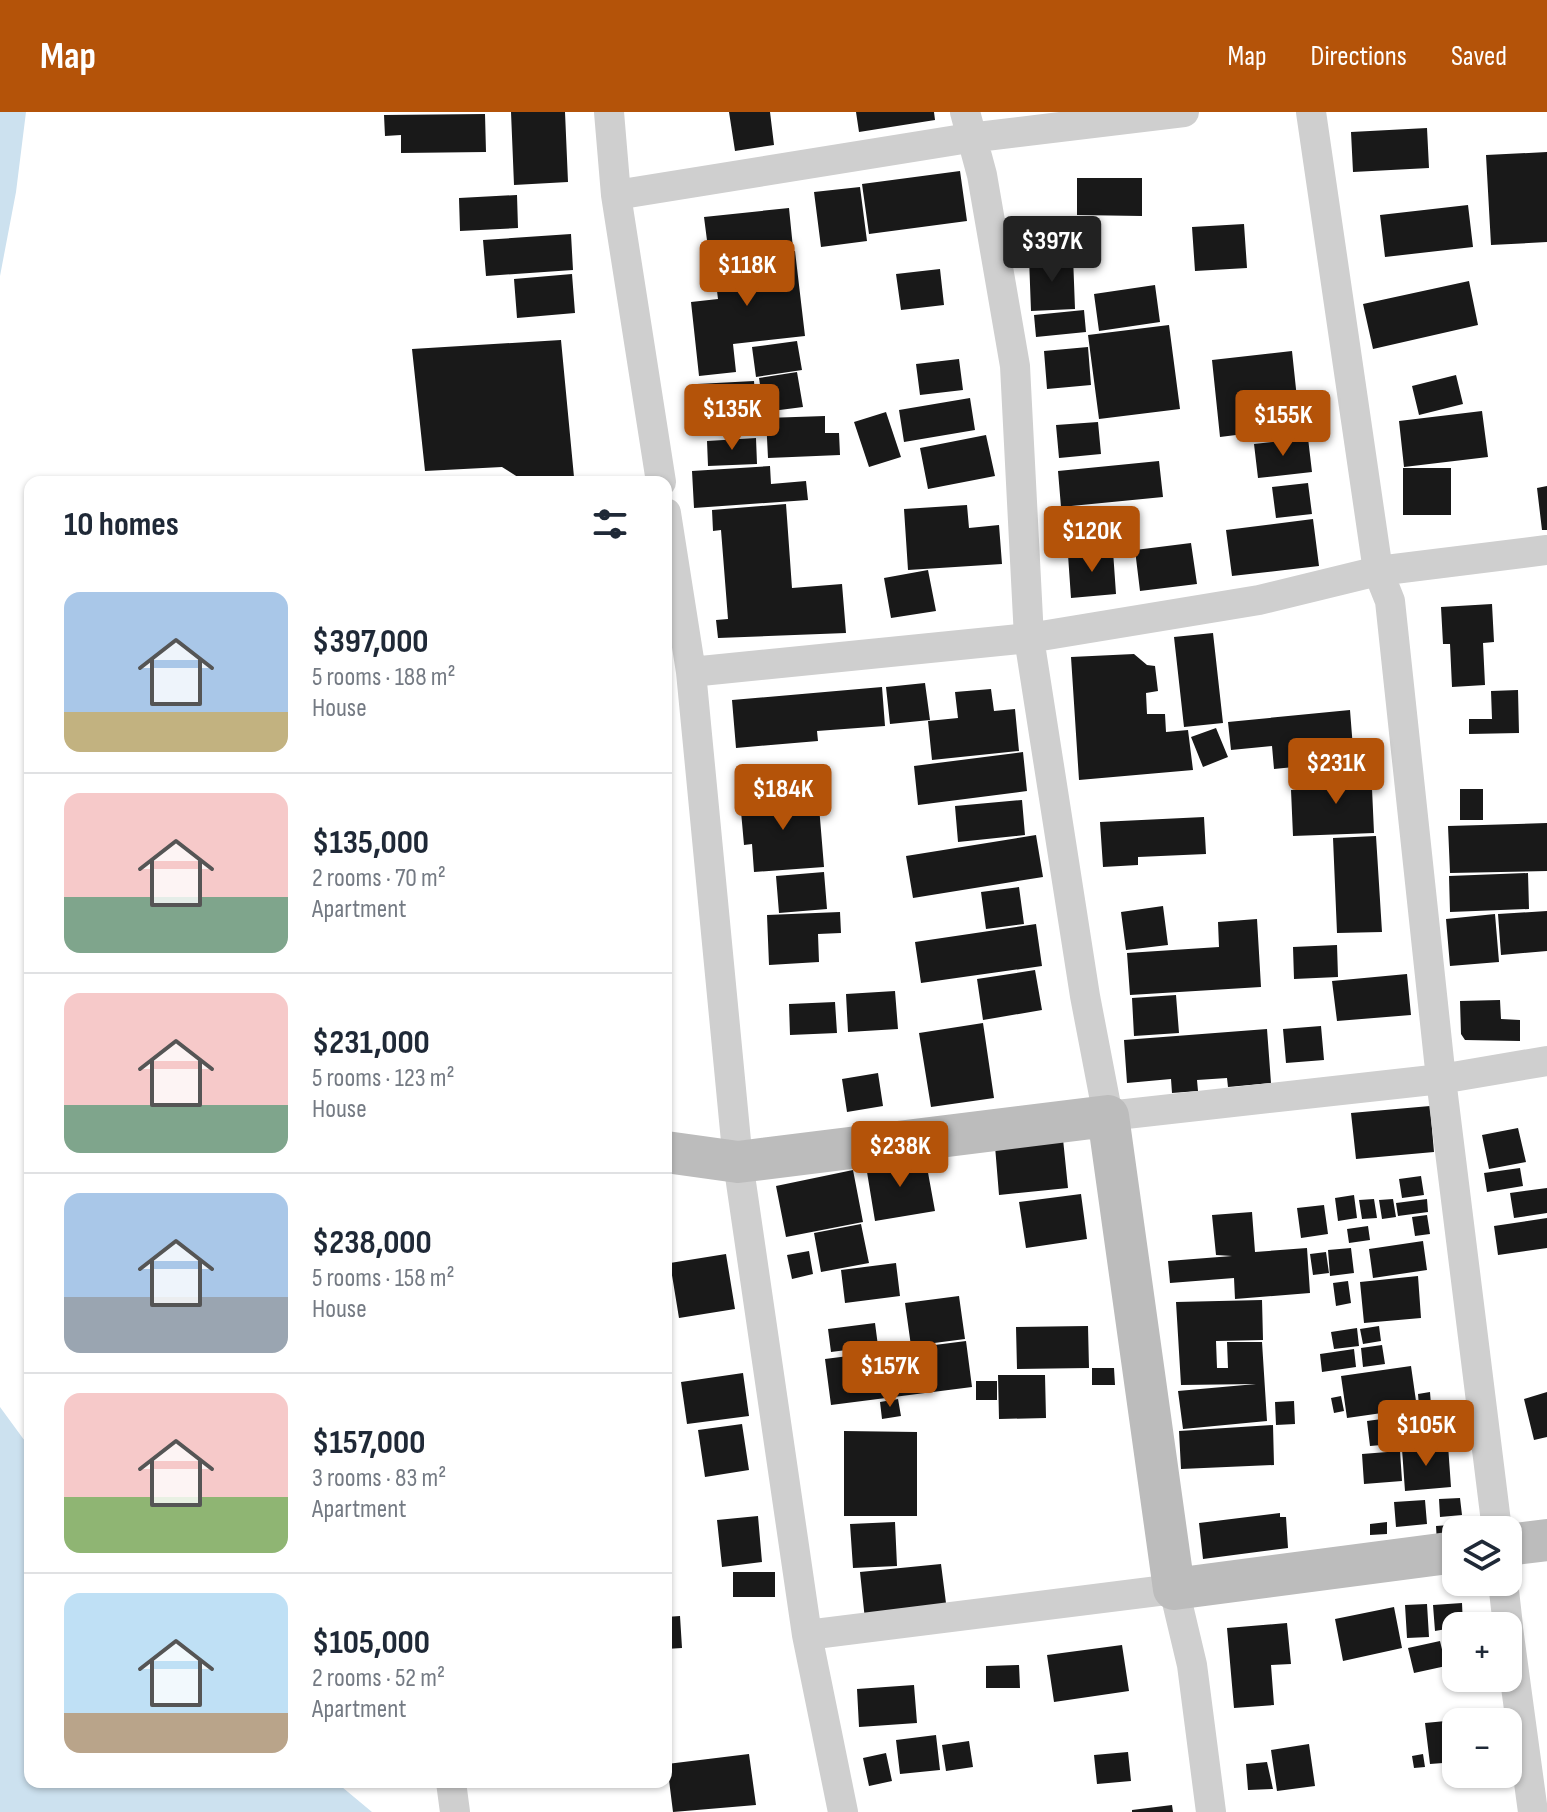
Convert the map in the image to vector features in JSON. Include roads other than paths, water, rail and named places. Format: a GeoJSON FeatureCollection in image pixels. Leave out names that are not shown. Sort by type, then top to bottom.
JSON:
{"type":"FeatureCollection","features":[{"type":"Feature","properties":{"kind":"street"},"geometry":{"type":"LineString","coordinates":[[609,112],[616,195],[660,476]]}},
{"type":"Feature","properties":{"kind":"street"},"geometry":{"type":"LineString","coordinates":[[616,195],[967,125],[1184,112]]}},
{"type":"Feature","properties":{"kind":"street"},"geometry":{"type":"LineString","coordinates":[[1311,112],[1378,571],[1390,601],[1441,1079],[1495,1516]]}},
{"type":"Feature","properties":{"kind":"street"},"geometry":{"type":"LineString","coordinates":[[967,125],[982,175],[1015,366],[1029,638],[1085,996],[1108,1116],[1174,1589],[1192,1665],[1211,1812]]}},
{"type":"Feature","properties":{"kind":"street"},"geometry":{"type":"LineString","coordinates":[[691,672],[1029,638],[1259,600],[1378,571],[1547,550]]}},
{"type":"Feature","properties":{"kind":"street"},"geometry":{"type":"LineString","coordinates":[[672,551],[691,672],[738,1162],[807,1635],[843,1812]]}},
{"type":"Feature","properties":{"kind":"street"},"geometry":{"type":"LineString","coordinates":[[672,1153],[738,1162],[1441,1079],[1547,1061]]}},
{"type":"Feature","properties":{"kind":"street"},"geometry":{"type":"LineString","coordinates":[[1522,1543],[1547,1540]]}},
{"type":"Feature","properties":{"kind":"street"},"geometry":{"type":"LineString","coordinates":[[807,1635],[1442,1554]]}},
{"type":"Feature","properties":{"kind":"street"},"geometry":{"type":"LineString","coordinates":[[1517,1692],[1533,1812]]}},
{"type":"Feature","properties":{"kind":"street"},"geometry":{"type":"LineString","coordinates":[[452,1788],[455,1812]]}},
{"type":"Feature","properties":{"kind":"water"},"geometry":{"type":"Polygon","coordinates":[[[0,112],[26,112],[16,192],[0,276],[0,112]]]}},
{"type":"Feature","properties":{"kind":"water"},"geometry":{"type":"Polygon","coordinates":[[[0,1407],[24,1440],[24,1788],[343,1788],[372,1812],[0,1812],[0,1407]]]}}]}
